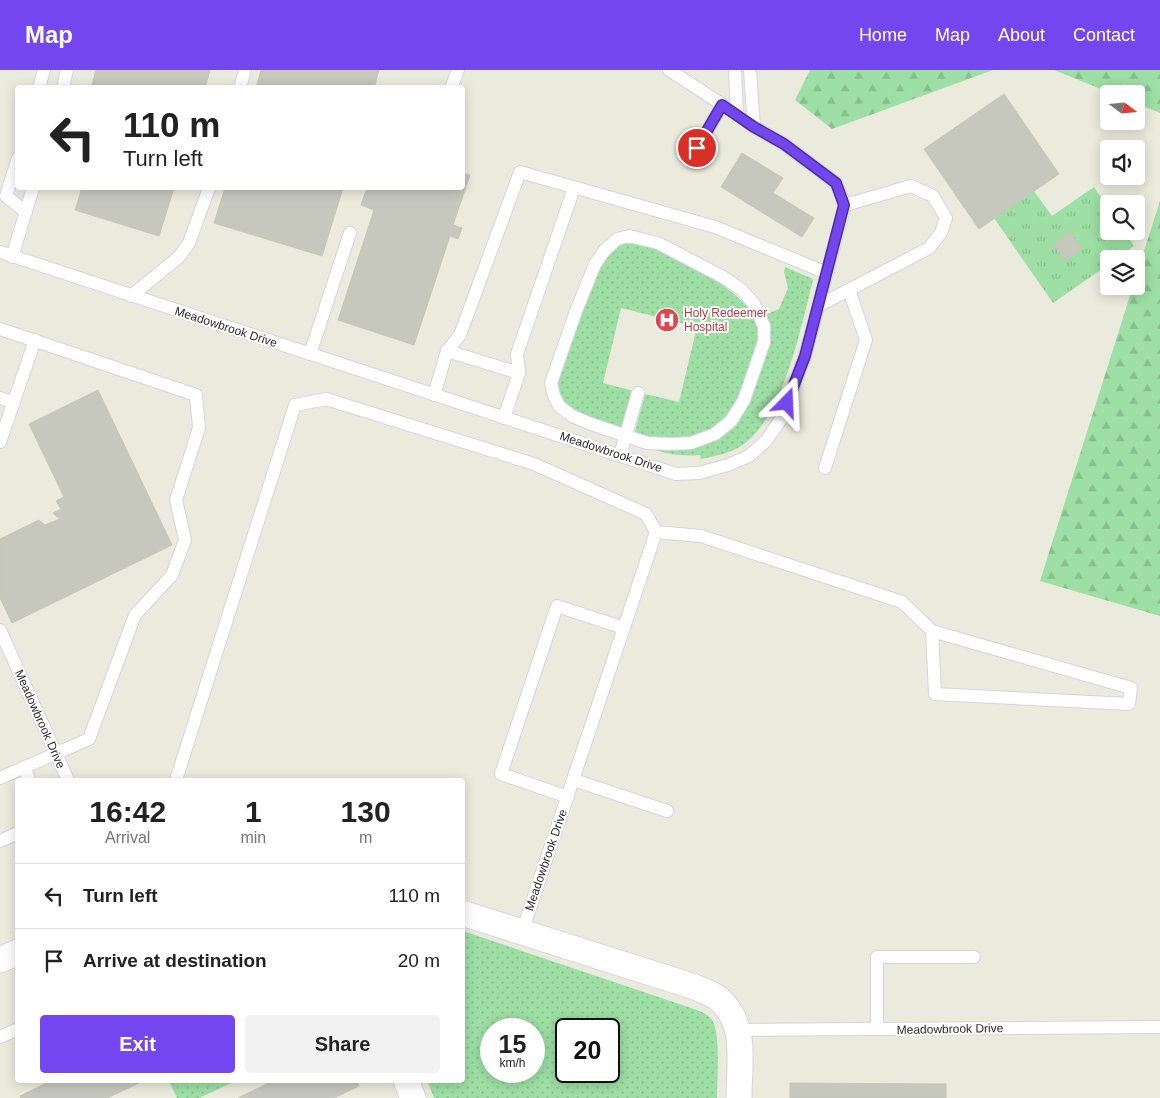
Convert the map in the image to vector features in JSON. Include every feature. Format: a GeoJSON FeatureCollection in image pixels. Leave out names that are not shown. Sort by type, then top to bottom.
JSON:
{"type":"FeatureCollection","features":[{"type":"Feature","properties":{"kind":"street"},"geometry":{"type":"LineString","coordinates":[[465,914],[695,987],[722,1001],[732,1015],[739,1030],[739,1098]]}},
{"type":"Feature","properties":{"kind":"street"},"geometry":{"type":"LineString","coordinates":[[0,960],[15,953]]}},
{"type":"Feature","properties":{"kind":"street"},"geometry":{"type":"LineString","coordinates":[[407,1083],[413,1098]]}},
{"type":"Feature","properties":{"kind":"lane"},"geometry":{"type":"LineString","coordinates":[[40,85],[44,70]]}},
{"type":"Feature","properties":{"kind":"lane"},"geometry":{"type":"LineString","coordinates":[[64,85],[67,70]]}},
{"type":"Feature","properties":{"kind":"lane"},"geometry":{"type":"LineString","coordinates":[[452,85],[458,70]]}},
{"type":"Feature","properties":{"kind":"lane"},"geometry":{"type":"LineString","coordinates":[[669,70],[754,127],[784,144],[836,183],[844,205],[911,186],[933,196],[946,218],[942,233],[929,248],[818,306]]}},
{"type":"Feature","properties":{"kind":"lane"},"geometry":{"type":"LineString","coordinates":[[735,70],[737,114]]}},
{"type":"Feature","properties":{"kind":"lane"},"geometry":{"type":"LineString","coordinates":[[750,70],[754,127]]}},
{"type":"Feature","properties":{"kind":"lane"},"geometry":{"type":"LineString","coordinates":[[241,85],[244,71]]}},
{"type":"Feature","properties":{"kind":"lane"},"geometry":{"type":"LineString","coordinates":[[697,148],[722,105]]}},
{"type":"Feature","properties":{"kind":"lane"},"geometry":{"type":"LineString","coordinates":[[15,168],[6,196],[26,212]]}},
{"type":"Feature","properties":{"kind":"lane"},"geometry":{"type":"LineString","coordinates":[[434,395],[447,351],[460,335],[520,172],[716,227],[827,274]]}},
{"type":"Feature","properties":{"kind":"lane"},"geometry":{"type":"LineString","coordinates":[[504,418],[519,373],[517,354],[574,188]]}},
{"type":"Feature","properties":{"kind":"lane"},"geometry":{"type":"LineString","coordinates":[[6,255],[26,212],[32,190]]}},
{"type":"Feature","properties":{"kind":"lane"},"geometry":{"type":"LineString","coordinates":[[131,296],[179,257],[190,243],[208,190]]}},
{"type":"Feature","properties":{"kind":"lane","name":"Meadowbrook Drive"},"geometry":{"type":"LineString","coordinates":[[6,255],[676,474],[699,473],[728,465],[749,456],[766,442],[781,419],[805,356],[844,205]]}},
{"type":"Feature","properties":{"kind":"lane"},"geometry":{"type":"LineString","coordinates":[[310,354],[350,233]]}},
{"type":"Feature","properties":{"kind":"lane"},"geometry":{"type":"LineString","coordinates":[[629,236],[658,243],[724,277],[741,289],[754,304],[764,326],[764,342],[744,400],[731,420],[715,434],[690,443],[672,444],[647,443],[626,436],[572,416],[559,406],[551,383],[576,311],[595,264],[604,251],[617,239],[629,236]]}},
{"type":"Feature","properties":{"kind":"lane"},"geometry":{"type":"LineString","coordinates":[[825,468],[866,340],[849,290]]}},
{"type":"Feature","properties":{"kind":"lane"},"geometry":{"type":"LineString","coordinates":[[0,328],[196,395],[199,428],[176,500],[185,540],[172,576],[135,616],[89,739],[0,778]]}},
{"type":"Feature","properties":{"kind":"lane"},"geometry":{"type":"LineString","coordinates":[[0,442],[35,340]]}},
{"type":"Feature","properties":{"kind":"lane"},"geometry":{"type":"LineString","coordinates":[[447,351],[519,373]]}},
{"type":"Feature","properties":{"kind":"lane"},"geometry":{"type":"LineString","coordinates":[[620,456],[638,393]]}},
{"type":"Feature","properties":{"kind":"lane"},"geometry":{"type":"LineString","coordinates":[[0,398],[14,403]]}},
{"type":"Feature","properties":{"kind":"lane"},"geometry":{"type":"LineString","coordinates":[[177,778],[295,405],[326,399],[534,464],[646,514],[656,532],[701,536],[902,602],[932,632],[1130,688],[1129,704],[935,694],[932,632]]}},
{"type":"Feature","properties":{"kind":"lane","name":"Meadowbrook Drive"},"geometry":{"type":"LineString","coordinates":[[522,932],[656,532]]}},
{"type":"Feature","properties":{"kind":"lane"},"geometry":{"type":"LineString","coordinates":[[568,797],[501,774],[557,606],[624,628]]}},
{"type":"Feature","properties":{"kind":"lane","name":"Meadowbrook Drive"},"geometry":{"type":"LineString","coordinates":[[0,630],[67,778]]}},
{"type":"Feature","properties":{"kind":"lane"},"geometry":{"type":"LineString","coordinates":[[24,767],[29,778]]}},
{"type":"Feature","properties":{"kind":"lane"},"geometry":{"type":"LineString","coordinates":[[574,780],[667,811]]}},
{"type":"Feature","properties":{"kind":"lane"},"geometry":{"type":"LineString","coordinates":[[0,841],[15,834]]}},
{"type":"Feature","properties":{"kind":"lane"},"geometry":{"type":"LineString","coordinates":[[877,1030],[877,957],[974,957]]}},
{"type":"Feature","properties":{"kind":"lane","name":"Meadowbrook Drive"},"geometry":{"type":"LineString","coordinates":[[739,1030],[1160,1027]]}},
{"type":"Feature","properties":{"kind":"lane"},"geometry":{"type":"LineString","coordinates":[[0,1037],[15,1030]]}},
{"type":"Feature","properties":{"kind":"green space"},"geometry":{"type":"Polygon","coordinates":[[[810,70],[993,70],[832,129],[795,100],[810,70]]]}},
{"type":"Feature","properties":{"kind":"green space"},"geometry":{"type":"Polygon","coordinates":[[[1054,70],[1160,70],[1160,113],[1145,107],[1145,85],[1100,85],[1100,89],[1054,70]]]}},
{"type":"Feature","properties":{"kind":"green space"},"geometry":{"type":"Polygon","coordinates":[[[1094,187],[1100,196],[1100,240],[1130,240],[1134,246],[1128,250],[1100,250],[1100,270],[1053,303],[994,218],[1034,191],[1052,216],[1094,187]]]}},
{"type":"Feature","properties":{"kind":"green space"},"geometry":{"type":"Polygon","coordinates":[[[1160,201],[1160,616],[1040,581],[1130,295],[1145,295],[1144,250],[1160,201]]]}},
{"type":"Feature","properties":{"kind":"green space"},"geometry":{"type":"Polygon","coordinates":[[[628,242],[666,252],[706,274],[742,301],[751,311],[756,321],[758,332],[757,345],[749,374],[742,389],[728,414],[721,422],[694,437],[677,439],[634,435],[645,394],[679,402],[697,327],[621,308],[603,383],[634,391],[622,431],[574,410],[562,400],[558,391],[557,381],[600,265],[618,245],[628,242]]]}},
{"type":"Feature","properties":{"kind":"green space"},"geometry":{"type":"Polygon","coordinates":[[[785,267],[813,280],[788,370],[779,394],[756,433],[732,451],[701,459],[700,455],[671,454],[642,446],[692,449],[747,404],[764,315],[779,309],[788,288],[784,272],[785,267]]]}},
{"type":"Feature","properties":{"kind":"green space"},"geometry":{"type":"Polygon","coordinates":[[[465,932],[705,1014],[711,1019],[716,1031],[718,1049],[717,1098],[434,1098],[428,1083],[465,1083],[465,932]]]}},
{"type":"Feature","properties":{"kind":"green space"},"geometry":{"type":"Polygon","coordinates":[[[170,1083],[232,1083],[199,1098],[177,1098],[170,1083]]]}},
{"type":"Feature","properties":{"kind":"building"},"geometry":{"type":"Polygon","coordinates":[[[96,70],[210,70],[206,85],[92,85],[96,70]]]}},
{"type":"Feature","properties":{"kind":"building"},"geometry":{"type":"Polygon","coordinates":[[[261,70],[379,70],[375,85],[257,85],[261,70]]]}},
{"type":"Feature","properties":{"kind":"building"},"geometry":{"type":"Polygon","coordinates":[[[1004,94],[1059,174],[979,229],[924,149],[1004,94]]]}},
{"type":"Feature","properties":{"kind":"building"},"geometry":{"type":"Polygon","coordinates":[[[742,153],[783,178],[773,193],[814,218],[802,237],[721,187],[742,153]]]}},
{"type":"Feature","properties":{"kind":"building"},"geometry":{"type":"Polygon","coordinates":[[[465,174],[470,175],[465,190],[465,174]]]}},
{"type":"Feature","properties":{"kind":"building"},"geometry":{"type":"Polygon","coordinates":[[[81,190],[173,190],[159,236],[75,210],[81,190]]]}},
{"type":"Feature","properties":{"kind":"building"},"geometry":{"type":"Polygon","coordinates":[[[224,190],[342,190],[322,256],[214,223],[224,190]]]}},
{"type":"Feature","properties":{"kind":"building"},"geometry":{"type":"Polygon","coordinates":[[[366,190],[465,190],[453,225],[462,228],[458,239],[450,236],[414,345],[338,320],[374,210],[361,205],[366,190]]]}},
{"type":"Feature","properties":{"kind":"building"},"geometry":{"type":"Polygon","coordinates":[[[1070,232],[1082,249],[1065,261],[1053,244],[1070,232]]]}},
{"type":"Feature","properties":{"kind":"building"},"geometry":{"type":"Polygon","coordinates":[[[98,390],[172,545],[12,623],[0,598],[0,539],[39,520],[45,525],[60,519],[53,513],[61,509],[56,501],[64,497],[29,424],[98,390]]]}},
{"type":"Feature","properties":{"kind":"building"},"geometry":{"type":"Polygon","coordinates":[[[47,1083],[140,1083],[107,1098],[21,1098],[20,1096],[47,1083]]]}},
{"type":"Feature","properties":{"kind":"building"},"geometry":{"type":"Polygon","coordinates":[[[269,1083],[358,1083],[359,1086],[334,1098],[238,1098],[269,1083]]]}},
{"type":"Feature","properties":{"kind":"building"},"geometry":{"type":"Polygon","coordinates":[[[790,1083],[946,1084],[946,1098],[790,1098],[790,1083]]]}},
{"type":"Feature","properties":{"kind":"place","name":"Holy Redeemer Hospital"},"geometry":{"type":"Point","coordinates":[667,320]}},
{"type":"Feature","properties":{"kind":"route"},"geometry":{"type":"LineString","coordinates":[[697,148],[722,105],[754,127],[784,144],[836,183],[844,205],[805,356],[787,403]]}}]}
